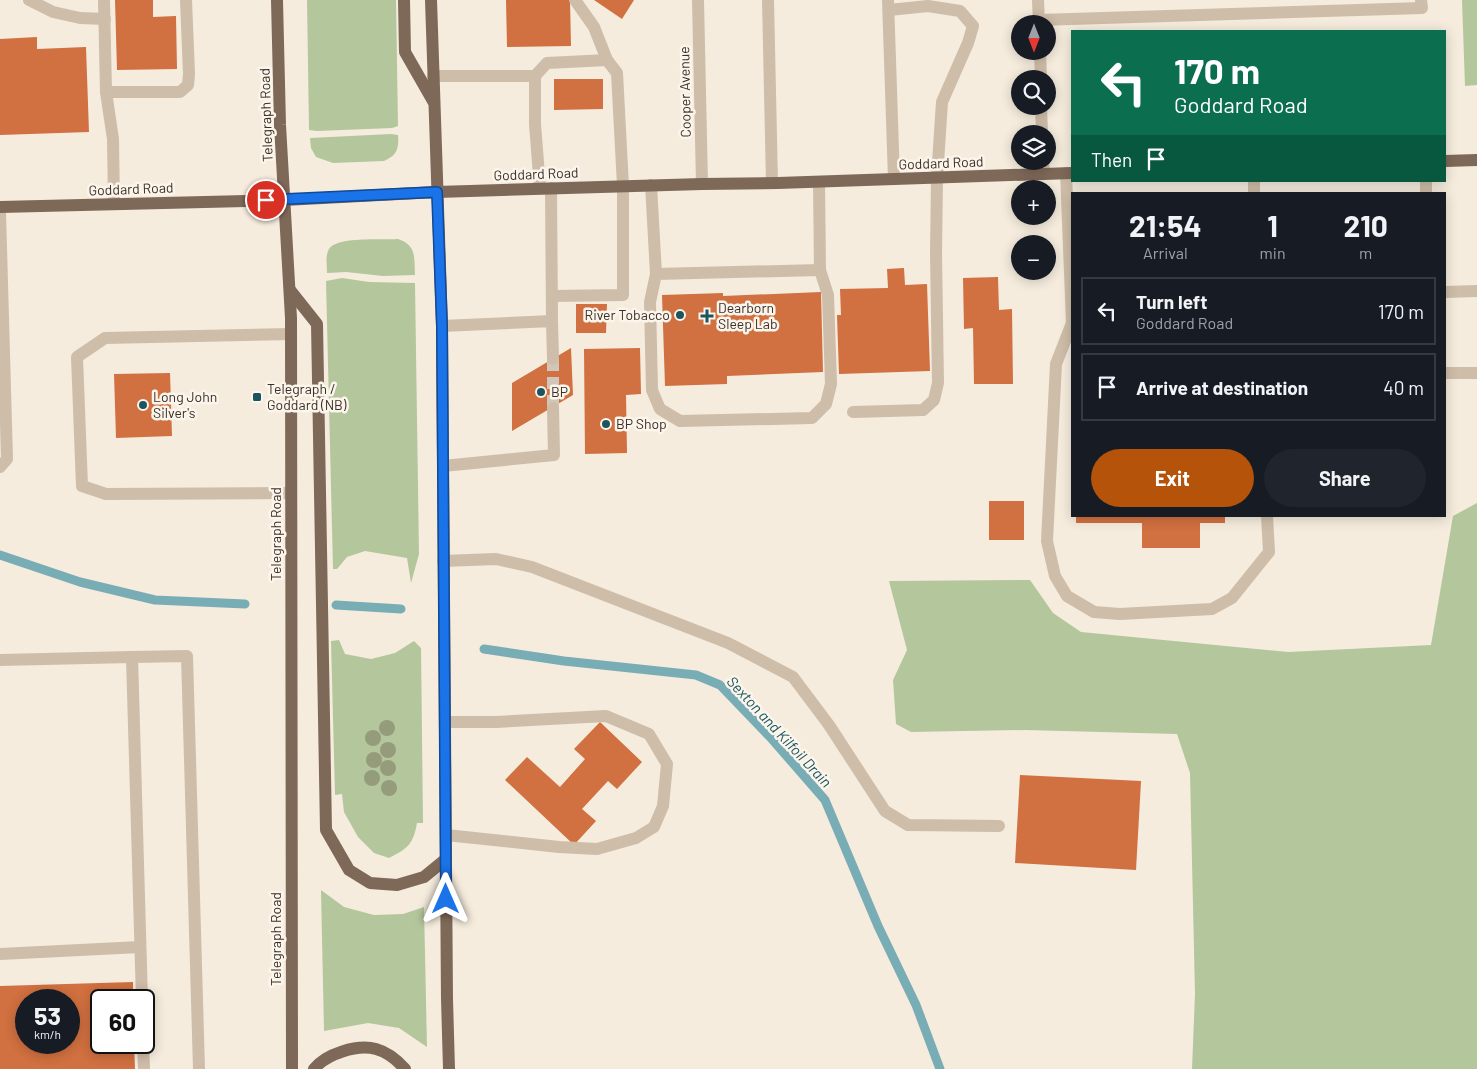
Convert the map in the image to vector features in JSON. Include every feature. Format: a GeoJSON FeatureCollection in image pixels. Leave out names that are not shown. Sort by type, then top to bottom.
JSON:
{"type":"FeatureCollection","features":[{"type":"Feature","properties":{"kind":"main road","name":"Telegraph Road"},"geometry":{"type":"LineString","coordinates":[[277,0],[280,125],[290,290],[292,1069]]}},
{"type":"Feature","properties":{"kind":"main road"},"geometry":{"type":"LineString","coordinates":[[404,0],[405,52],[434,103]]}},
{"type":"Feature","properties":{"kind":"main road"},"geometry":{"type":"LineString","coordinates":[[431,0],[442,326],[449,1069]]}},
{"type":"Feature","properties":{"kind":"main road"},"geometry":{"type":"LineString","coordinates":[[1446,161],[1477,160]]}},
{"type":"Feature","properties":{"kind":"main road","name":"Goddard Road"},"geometry":{"type":"LineString","coordinates":[[0,208],[284,200],[546,188],[937,178],[1023,170]]}},
{"type":"Feature","properties":{"kind":"main road","name":"Goddard Road"},"geometry":{"type":"LineString","coordinates":[[1054,170],[1069,173]]}},
{"type":"Feature","properties":{"kind":"main road"},"geometry":{"type":"LineString","coordinates":[[290,290],[316,324],[326,830],[349,870],[370,883],[397,885],[424,877],[446,859]]}},
{"type":"Feature","properties":{"kind":"main road"},"geometry":{"type":"LineString","coordinates":[[314,1069],[336,1053],[356,1048],[376,1049],[397,1061],[406,1069]]}},
{"type":"Feature","properties":{"kind":"street"},"geometry":{"type":"LineString","coordinates":[[29,0],[53,12],[80,18],[105,19]]}},
{"type":"Feature","properties":{"kind":"street"},"geometry":{"type":"LineString","coordinates":[[104,0],[106,92],[113,139],[114,204]]}},
{"type":"Feature","properties":{"kind":"street"},"geometry":{"type":"LineString","coordinates":[[106,92],[180,92],[188,85],[190,74],[186,0]]}},
{"type":"Feature","properties":{"kind":"street"},"geometry":{"type":"LineString","coordinates":[[552,296],[623,295],[623,186],[617,73],[607,60],[594,27],[575,0]]}},
{"type":"Feature","properties":{"kind":"street","name":"Cooper Avenue"},"geometry":{"type":"LineString","coordinates":[[698,0],[702,184]]}},
{"type":"Feature","properties":{"kind":"street"},"geometry":{"type":"LineString","coordinates":[[768,0],[772,183]]}},
{"type":"Feature","properties":{"kind":"street"},"geometry":{"type":"LineString","coordinates":[[1038,0],[1039,15]]}},
{"type":"Feature","properties":{"kind":"street"},"geometry":{"type":"LineString","coordinates":[[1056,21],[1422,8],[1421,0]]}},
{"type":"Feature","properties":{"kind":"street"},"geometry":{"type":"LineString","coordinates":[[853,412],[923,410],[934,400],[938,383],[937,178],[942,102],[968,43],[973,26],[960,12],[928,6],[889,5],[894,179]]}},
{"type":"Feature","properties":{"kind":"street"},"geometry":{"type":"LineString","coordinates":[[553,359],[552,296],[546,188],[535,124],[535,76],[547,63],[607,60]]}},
{"type":"Feature","properties":{"kind":"street"},"geometry":{"type":"LineString","coordinates":[[434,76],[535,76]]}},
{"type":"Feature","properties":{"kind":"street"},"geometry":{"type":"LineString","coordinates":[[1069,173],[1071,273]]}},
{"type":"Feature","properties":{"kind":"street"},"geometry":{"type":"LineString","coordinates":[[652,185],[656,274],[650,302],[652,390],[660,409],[680,421],[812,418],[826,404],[831,384],[828,295],[820,270],[819,182]]}},
{"type":"Feature","properties":{"kind":"street"},"geometry":{"type":"LineString","coordinates":[[0,212],[7,458],[0,467]]}},
{"type":"Feature","properties":{"kind":"street"},"geometry":{"type":"LineString","coordinates":[[656,274],[820,270]]}},
{"type":"Feature","properties":{"kind":"street"},"geometry":{"type":"LineString","coordinates":[[1446,292],[1477,291]]}},
{"type":"Feature","properties":{"kind":"street"},"geometry":{"type":"LineString","coordinates":[[442,326],[552,321]]}},
{"type":"Feature","properties":{"kind":"street"},"geometry":{"type":"LineString","coordinates":[[1071,326],[1056,364],[1047,541],[1055,576],[1067,596],[1094,612],[1120,614],[1212,610],[1232,598],[1269,552],[1267,517]]}},
{"type":"Feature","properties":{"kind":"street"},"geometry":{"type":"LineString","coordinates":[[290,334],[105,338],[77,357],[82,486],[106,494],[291,493]]}},
{"type":"Feature","properties":{"kind":"street"},"geometry":{"type":"LineString","coordinates":[[1446,373],[1477,372]]}},
{"type":"Feature","properties":{"kind":"street"},"geometry":{"type":"LineString","coordinates":[[443,466],[554,455],[553,408]]}},
{"type":"Feature","properties":{"kind":"street"},"geometry":{"type":"LineString","coordinates":[[443,561],[496,560],[532,567],[728,643],[793,677],[829,726],[885,811],[908,825],[999,826]]}},
{"type":"Feature","properties":{"kind":"street"},"geometry":{"type":"LineString","coordinates":[[0,660],[187,656],[199,1069]]}},
{"type":"Feature","properties":{"kind":"street"},"geometry":{"type":"LineString","coordinates":[[132,657],[142,989]]}},
{"type":"Feature","properties":{"kind":"street"},"geometry":{"type":"LineString","coordinates":[[445,722],[496,722],[606,716],[649,734],[667,764],[663,806],[654,827],[636,838],[597,849],[559,847],[446,835]]}},
{"type":"Feature","properties":{"kind":"street"},"geometry":{"type":"LineString","coordinates":[[0,954],[140,947]]}},
{"type":"Feature","properties":{"kind":"street"},"geometry":{"type":"LineString","coordinates":[[143,1054],[144,1069]]}},
{"type":"Feature","properties":{"kind":"green space"},"geometry":{"type":"Polygon","coordinates":[[[307,0],[396,0],[398,126],[392,128],[309,130],[307,0]]]}},
{"type":"Feature","properties":{"kind":"green space"},"geometry":{"type":"Polygon","coordinates":[[[1462,0],[1477,0],[1477,85],[1465,86],[1462,0]]]}},
{"type":"Feature","properties":{"kind":"green space"},"geometry":{"type":"Polygon","coordinates":[[[398,135],[397,148],[392,156],[384,161],[333,163],[316,157],[311,148],[310,138],[398,135]]]}},
{"type":"Feature","properties":{"kind":"green space"},"geometry":{"type":"Polygon","coordinates":[[[398,239],[409,245],[413,253],[415,275],[383,276],[346,272],[327,273],[327,255],[329,249],[334,245],[350,240],[398,239]]]}},
{"type":"Feature","properties":{"kind":"green space"},"geometry":{"type":"Polygon","coordinates":[[[342,278],[369,282],[415,283],[419,554],[411,583],[407,558],[365,551],[347,557],[337,569],[333,569],[326,281],[342,278]]]}},
{"type":"Feature","properties":{"kind":"green space"},"geometry":{"type":"Polygon","coordinates":[[[1477,503],[1477,1069],[1192,1069],[1195,994],[1190,773],[1177,734],[1025,730],[911,732],[896,724],[893,680],[907,650],[889,581],[1030,580],[1053,613],[1081,632],[1288,652],[1431,645],[1453,516],[1477,503]]]}},
{"type":"Feature","properties":{"kind":"green space"},"geometry":{"type":"Polygon","coordinates":[[[339,640],[345,654],[371,659],[395,653],[414,641],[421,648],[423,823],[417,823],[414,836],[409,845],[389,858],[374,853],[358,837],[344,812],[342,794],[335,795],[331,641],[339,640]]]}},
{"type":"Feature","properties":{"kind":"green space"},"geometry":{"type":"Polygon","coordinates":[[[321,890],[344,907],[374,915],[403,914],[424,907],[427,1047],[399,1028],[368,1023],[324,1031],[321,890]]]}},
{"type":"Feature","properties":{"kind":"building"},"geometry":{"type":"Polygon","coordinates":[[[115,0],[153,0],[153,17],[176,16],[177,69],[117,70],[115,0]]]}},
{"type":"Feature","properties":{"kind":"building"},"geometry":{"type":"Polygon","coordinates":[[[506,0],[570,0],[571,46],[507,47],[506,0]]]}},
{"type":"Feature","properties":{"kind":"building"},"geometry":{"type":"Polygon","coordinates":[[[594,0],[634,0],[622,19],[594,0]]]}},
{"type":"Feature","properties":{"kind":"building"},"geometry":{"type":"Polygon","coordinates":[[[37,37],[37,49],[86,47],[89,132],[0,135],[0,39],[37,37]]]}},
{"type":"Feature","properties":{"kind":"building"},"geometry":{"type":"Polygon","coordinates":[[[554,79],[603,79],[603,109],[554,110],[554,79]]]}},
{"type":"Feature","properties":{"kind":"building"},"geometry":{"type":"Polygon","coordinates":[[[904,268],[905,285],[927,284],[930,371],[839,374],[837,315],[841,315],[840,289],[888,288],[887,269],[904,268]]]}},
{"type":"Feature","properties":{"kind":"building"},"geometry":{"type":"Polygon","coordinates":[[[998,277],[999,310],[1012,309],[1013,384],[974,384],[973,328],[964,329],[963,278],[998,277]]]}},
{"type":"Feature","properties":{"kind":"building"},"geometry":{"type":"Polygon","coordinates":[[[821,292],[823,372],[727,376],[727,384],[665,386],[662,295],[723,293],[723,296],[821,292]]]}},
{"type":"Feature","properties":{"kind":"building"},"geometry":{"type":"Polygon","coordinates":[[[576,304],[607,304],[606,333],[576,333],[576,304]]]}},
{"type":"Feature","properties":{"kind":"building"},"geometry":{"type":"Polygon","coordinates":[[[571,348],[573,395],[512,431],[512,383],[571,348]]]}},
{"type":"Feature","properties":{"kind":"building","name":"BP Shop"},"geometry":{"type":"Polygon","coordinates":[[[640,348],[641,394],[626,395],[627,453],[585,454],[584,349],[640,348]]]}},
{"type":"Feature","properties":{"kind":"building","name":"Long John Silver's"},"geometry":{"type":"Polygon","coordinates":[[[170,373],[172,436],[116,438],[114,374],[170,373]]]}},
{"type":"Feature","properties":{"kind":"building"},"geometry":{"type":"Polygon","coordinates":[[[989,501],[1024,501],[1024,540],[989,540],[989,501]]]}},
{"type":"Feature","properties":{"kind":"building"},"geometry":{"type":"Polygon","coordinates":[[[1076,517],[1225,517],[1225,523],[1200,523],[1200,548],[1142,548],[1142,523],[1076,523],[1076,517]]]}},
{"type":"Feature","properties":{"kind":"building"},"geometry":{"type":"Polygon","coordinates":[[[600,722],[642,762],[617,789],[608,781],[582,809],[596,821],[574,845],[505,780],[527,757],[560,787],[585,759],[574,749],[600,722]]]}},
{"type":"Feature","properties":{"kind":"building"},"geometry":{"type":"Polygon","coordinates":[[[1020,775],[1141,781],[1136,870],[1015,863],[1020,775]]]}},
{"type":"Feature","properties":{"kind":"building"},"geometry":{"type":"Polygon","coordinates":[[[133,982],[133,989],[90,989],[90,1054],[134,1054],[135,1069],[0,1069],[0,986],[133,982]]]}},
{"type":"Feature","properties":{"kind":"waterway","name":"Sexton and Kilfoil Drain"},"geometry":{"type":"LineString","coordinates":[[0,555],[80,582],[155,600],[245,604]]}},
{"type":"Feature","properties":{"kind":"waterway","name":"Sexton and Kilfoil Drain"},"geometry":{"type":"LineString","coordinates":[[336,605],[401,609]]}},
{"type":"Feature","properties":{"kind":"waterway","name":"Sexton and Kilfoil Drain"},"geometry":{"type":"LineString","coordinates":[[484,649],[564,661],[696,675],[720,685],[771,738],[825,800],[878,926],[916,1005],[940,1069]]}},
{"type":"Feature","properties":{"kind":"tunnel"},"geometry":{"type":"LineString","coordinates":[[553,359],[553,408]]}},
{"type":"Feature","properties":{"kind":"place","name":"River Tobacco"},"geometry":{"type":"Point","coordinates":[680,315]}},
{"type":"Feature","properties":{"kind":"place","name":"Dearborn Sleep Lab"},"geometry":{"type":"Point","coordinates":[707,316]}},
{"type":"Feature","properties":{"kind":"place","name":"BP"},"geometry":{"type":"Point","coordinates":[541,392]}},
{"type":"Feature","properties":{"kind":"place","name":"Telegraph / Goddard (NB)"},"geometry":{"type":"Point","coordinates":[257,397]}},
{"type":"Feature","properties":{"kind":"place","name":"Long John Silver's"},"geometry":{"type":"Point","coordinates":[143,405]}},
{"type":"Feature","properties":{"kind":"place","name":"BP Shop"},"geometry":{"type":"Point","coordinates":[606,424]}},
{"type":"Feature","properties":{"kind":"route"},"geometry":{"type":"LineString","coordinates":[[266,200],[437,192],[442,289],[446,899]]}}]}
